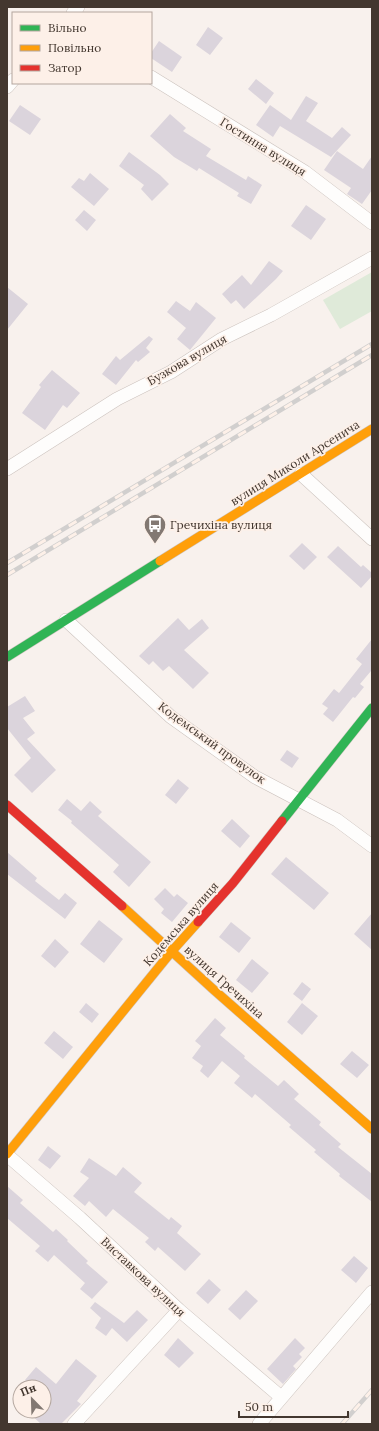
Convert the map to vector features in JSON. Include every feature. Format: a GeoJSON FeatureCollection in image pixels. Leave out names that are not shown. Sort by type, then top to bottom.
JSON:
{"type":"FeatureCollection","features":[{"type":"Feature","properties":{"kind":"street","name":"Гостинна вулиця"},"geometry":{"type":"LineString","coordinates":[[152,77],[305,172],[372,223]]}},
{"type":"Feature","properties":{"kind":"street","name":"Бузкова вулиця"},"geometry":{"type":"LineString","coordinates":[[7,469],[117,399],[171,372],[222,340],[271,315],[372,258]]}},
{"type":"Feature","properties":{"kind":"street","name":"вулиця Миколи Арсенича"},"geometry":{"type":"LineString","coordinates":[[7,656],[372,429]]}},
{"type":"Feature","properties":{"kind":"street"},"geometry":{"type":"LineString","coordinates":[[301,474],[372,539]]}},
{"type":"Feature","properties":{"kind":"street","name":"Кодемський провулок"},"geometry":{"type":"LineString","coordinates":[[66,620],[171,717],[255,777],[337,820],[372,846]]}},
{"type":"Feature","properties":{"kind":"street","name":"Кодемська вулиця"},"geometry":{"type":"LineString","coordinates":[[7,1155],[172,951],[233,882],[372,708]]}},
{"type":"Feature","properties":{"kind":"street","name":"вулиця Гречихіна"},"geometry":{"type":"LineString","coordinates":[[7,806],[372,1129]]}},
{"type":"Feature","properties":{"kind":"street","name":"Виставкова вулиця"},"geometry":{"type":"LineString","coordinates":[[7,1155],[80,1218],[179,1310],[281,1397]]}},
{"type":"Feature","properties":{"kind":"street"},"geometry":{"type":"LineString","coordinates":[[259,1424],[372,1292]]}},
{"type":"Feature","properties":{"kind":"street"},"geometry":{"type":"LineString","coordinates":[[74,1424],[179,1310]]}},
{"type":"Feature","properties":{"kind":"green space"},"geometry":{"type":"Polygon","coordinates":[[[372,272],[372,311],[340,329],[323,300],[372,272]]]}},
{"type":"Feature","properties":{"kind":"building"},"geometry":{"type":"Polygon","coordinates":[[[208,27],[223,38],[210,55],[196,45],[208,27]]]}},
{"type":"Feature","properties":{"kind":"building"},"geometry":{"type":"Polygon","coordinates":[[[159,41],[182,57],[172,72],[152,59],[152,52],[159,41]]]}},
{"type":"Feature","properties":{"kind":"building"},"geometry":{"type":"Polygon","coordinates":[[[256,79],[274,93],[266,104],[248,89],[256,79]]]}},
{"type":"Feature","properties":{"kind":"building"},"geometry":{"type":"Polygon","coordinates":[[[306,96],[318,103],[306,121],[332,138],[342,127],[351,135],[331,157],[280,126],[273,137],[256,125],[270,105],[291,120],[306,96]]]}},
{"type":"Feature","properties":{"kind":"building"},"geometry":{"type":"Polygon","coordinates":[[[20,105],[41,119],[30,135],[9,121],[20,105]]]}},
{"type":"Feature","properties":{"kind":"building"},"geometry":{"type":"Polygon","coordinates":[[[170,114],[186,128],[183,131],[211,149],[206,156],[246,180],[248,176],[262,185],[251,204],[237,196],[239,193],[199,168],[197,171],[174,157],[150,136],[170,114]]]}},
{"type":"Feature","properties":{"kind":"building"},"geometry":{"type":"Polygon","coordinates":[[[337,151],[363,169],[372,156],[372,190],[362,204],[347,194],[351,188],[324,170],[337,151]]]}},
{"type":"Feature","properties":{"kind":"building"},"geometry":{"type":"Polygon","coordinates":[[[129,152],[160,175],[169,184],[152,201],[141,189],[144,185],[119,166],[129,152]]]}},
{"type":"Feature","properties":{"kind":"building"},"geometry":{"type":"Polygon","coordinates":[[[90,173],[109,189],[94,206],[71,187],[79,178],[84,181],[90,173]]]}},
{"type":"Feature","properties":{"kind":"building"},"geometry":{"type":"Polygon","coordinates":[[[306,205],[326,219],[311,240],[291,226],[306,205]]]}},
{"type":"Feature","properties":{"kind":"building"},"geometry":{"type":"Polygon","coordinates":[[[84,210],[96,220],[87,231],[75,220],[84,210]]]}},
{"type":"Feature","properties":{"kind":"building"},"geometry":{"type":"Polygon","coordinates":[[[269,261],[283,271],[244,309],[236,300],[231,304],[222,294],[242,275],[251,285],[269,261]]]}},
{"type":"Feature","properties":{"kind":"building"},"geometry":{"type":"Polygon","coordinates":[[[7,287],[28,304],[7,330],[7,287]]]}},
{"type":"Feature","properties":{"kind":"building"},"geometry":{"type":"Polygon","coordinates":[[[176,301],[190,311],[196,302],[216,318],[190,350],[177,339],[186,328],[167,312],[176,301]]]}},
{"type":"Feature","properties":{"kind":"building"},"geometry":{"type":"Polygon","coordinates":[[[149,336],[153,339],[146,348],[150,352],[138,362],[136,360],[116,385],[102,374],[116,356],[120,360],[149,336]]]}},
{"type":"Feature","properties":{"kind":"building"},"geometry":{"type":"Polygon","coordinates":[[[52,370],[80,393],[67,408],[63,405],[45,430],[22,413],[41,387],[39,385],[52,370]]]}},
{"type":"Feature","properties":{"kind":"building"},"geometry":{"type":"Polygon","coordinates":[[[302,543],[317,557],[304,570],[289,556],[302,543]]]}},
{"type":"Feature","properties":{"kind":"building"},"geometry":{"type":"Polygon","coordinates":[[[338,546],[361,567],[363,565],[372,573],[372,576],[361,588],[327,557],[338,546]]]}},
{"type":"Feature","properties":{"kind":"building"},"geometry":{"type":"Polygon","coordinates":[[[178,618],[189,630],[202,619],[209,628],[184,650],[209,673],[193,689],[169,666],[163,671],[153,661],[149,665],[139,656],[178,618]]]}},
{"type":"Feature","properties":{"kind":"building"},"geometry":{"type":"Polygon","coordinates":[[[372,639],[372,672],[371,671],[360,684],[364,687],[355,698],[353,697],[333,722],[323,714],[328,708],[322,704],[334,689],[339,693],[362,664],[356,659],[372,639]]]}},
{"type":"Feature","properties":{"kind":"building"},"geometry":{"type":"Polygon","coordinates":[[[25,696],[35,711],[23,718],[35,733],[27,739],[56,770],[32,793],[14,775],[31,758],[7,728],[7,707],[25,696]]]}},
{"type":"Feature","properties":{"kind":"building"},"geometry":{"type":"Polygon","coordinates":[[[287,750],[299,758],[292,768],[280,760],[287,750]]]}},
{"type":"Feature","properties":{"kind":"building"},"geometry":{"type":"Polygon","coordinates":[[[178,779],[189,788],[176,804],[165,795],[178,779]]]}},
{"type":"Feature","properties":{"kind":"building"},"geometry":{"type":"Polygon","coordinates":[[[67,799],[81,811],[90,801],[102,812],[98,816],[151,862],[129,887],[113,872],[119,865],[71,823],[72,821],[58,810],[67,799]]]}},
{"type":"Feature","properties":{"kind":"building"},"geometry":{"type":"Polygon","coordinates":[[[232,819],[250,836],[240,848],[221,831],[232,819]]]}},
{"type":"Feature","properties":{"kind":"building"},"geometry":{"type":"Polygon","coordinates":[[[7,852],[37,878],[35,881],[59,900],[65,893],[77,903],[65,919],[7,874],[7,852]]]}},
{"type":"Feature","properties":{"kind":"building"},"geometry":{"type":"Polygon","coordinates":[[[286,857],[329,893],[314,910],[271,874],[286,857]]]}},
{"type":"Feature","properties":{"kind":"building"},"geometry":{"type":"Polygon","coordinates":[[[165,888],[174,897],[177,894],[188,903],[172,922],[161,913],[164,909],[154,899],[165,888]]]}},
{"type":"Feature","properties":{"kind":"building"},"geometry":{"type":"Polygon","coordinates":[[[372,913],[372,950],[354,934],[372,913]]]}},
{"type":"Feature","properties":{"kind":"building"},"geometry":{"type":"Polygon","coordinates":[[[99,920],[123,939],[104,963],[80,944],[99,920]]]}},
{"type":"Feature","properties":{"kind":"building"},"geometry":{"type":"Polygon","coordinates":[[[231,922],[251,938],[239,953],[219,937],[231,922]]]}},
{"type":"Feature","properties":{"kind":"building"},"geometry":{"type":"Polygon","coordinates":[[[55,939],[69,952],[55,968],[41,956],[55,939]]]}},
{"type":"Feature","properties":{"kind":"building"},"geometry":{"type":"Polygon","coordinates":[[[252,959],[269,973],[252,993],[236,980],[252,959]]]}},
{"type":"Feature","properties":{"kind":"building"},"geometry":{"type":"Polygon","coordinates":[[[302,982],[311,989],[302,1001],[293,994],[302,982]]]}},
{"type":"Feature","properties":{"kind":"building"},"geometry":{"type":"Polygon","coordinates":[[[86,1003],[99,1014],[92,1023],[79,1012],[86,1003]]]}},
{"type":"Feature","properties":{"kind":"building"},"geometry":{"type":"Polygon","coordinates":[[[302,1003],[318,1016],[302,1035],[287,1022],[302,1003]]]}},
{"type":"Feature","properties":{"kind":"building"},"geometry":{"type":"Polygon","coordinates":[[[215,1018],[226,1028],[220,1035],[245,1056],[244,1058],[278,1086],[284,1080],[299,1094],[294,1099],[321,1122],[319,1125],[341,1144],[338,1147],[372,1174],[372,1202],[339,1176],[340,1174],[314,1152],[316,1150],[289,1127],[291,1125],[255,1094],[252,1098],[234,1083],[240,1076],[222,1061],[208,1078],[200,1071],[203,1066],[192,1058],[201,1046],[195,1041],[215,1018]]]}},
{"type":"Feature","properties":{"kind":"building"},"geometry":{"type":"Polygon","coordinates":[[[54,1031],[73,1047],[63,1059],[44,1043],[54,1031]]]}},
{"type":"Feature","properties":{"kind":"building"},"geometry":{"type":"Polygon","coordinates":[[[352,1051],[369,1065],[357,1078],[340,1064],[352,1051]]]}},
{"type":"Feature","properties":{"kind":"building"},"geometry":{"type":"Polygon","coordinates":[[[48,1146],[61,1156],[50,1169],[38,1160],[48,1146]]]}},
{"type":"Feature","properties":{"kind":"building"},"geometry":{"type":"Polygon","coordinates":[[[89,1158],[116,1176],[123,1167],[142,1183],[134,1192],[169,1220],[171,1217],[182,1226],[177,1233],[201,1254],[185,1271],[158,1247],[155,1251],[145,1242],[149,1238],[113,1209],[106,1217],[89,1201],[85,1206],[73,1196],[89,1178],[80,1172],[89,1158]]]}},
{"type":"Feature","properties":{"kind":"building"},"geometry":{"type":"Polygon","coordinates":[[[7,1186],[23,1200],[20,1203],[53,1232],[56,1229],[88,1261],[86,1263],[108,1282],[92,1299],[80,1289],[85,1283],[54,1255],[48,1262],[35,1251],[40,1246],[7,1218],[7,1186]]]}},
{"type":"Feature","properties":{"kind":"building"},"geometry":{"type":"Polygon","coordinates":[[[354,1256],[368,1268],[356,1283],[341,1270],[354,1256]]]}},
{"type":"Feature","properties":{"kind":"building"},"geometry":{"type":"Polygon","coordinates":[[[209,1279],[221,1290],[208,1304],[196,1293],[209,1279]]]}},
{"type":"Feature","properties":{"kind":"building"},"geometry":{"type":"Polygon","coordinates":[[[246,1290],[258,1301],[240,1320],[228,1309],[246,1290]]]}},
{"type":"Feature","properties":{"kind":"building"},"geometry":{"type":"Polygon","coordinates":[[[95,1302],[124,1323],[137,1310],[148,1320],[127,1342],[112,1328],[106,1336],[95,1328],[101,1318],[90,1308],[95,1302]]]}},
{"type":"Feature","properties":{"kind":"building"},"geometry":{"type":"Polygon","coordinates":[[[178,1338],[194,1353],[179,1368],[164,1355],[178,1338]]]}},
{"type":"Feature","properties":{"kind":"building"},"geometry":{"type":"Polygon","coordinates":[[[295,1338],[305,1348],[299,1354],[302,1357],[293,1366],[296,1369],[283,1384],[267,1369],[295,1338]]]}},
{"type":"Feature","properties":{"kind":"building"},"geometry":{"type":"Polygon","coordinates":[[[76,1359],[97,1376],[77,1401],[81,1404],[61,1424],[41,1424],[36,1419],[52,1419],[52,1381],[56,1384],[76,1359]]]}},
{"type":"Feature","properties":{"kind":"building"},"geometry":{"type":"Polygon","coordinates":[[[36,1367],[50,1379],[26,1379],[36,1367]]]}},
{"type":"Feature","properties":{"kind":"railway"},"geometry":{"type":"LineString","coordinates":[[7,563],[372,344]]}},
{"type":"Feature","properties":{"kind":"railway"},"geometry":{"type":"LineString","coordinates":[[7,575],[372,355]]}},
{"type":"Feature","properties":{"kind":"railway"},"geometry":{"type":"LineString","coordinates":[[342,1424],[372,1390]]}},
{"type":"Feature","properties":{"kind":"traffic: fast"},"geometry":{"type":"LineString","coordinates":[[7,657],[160,561]]}},
{"type":"Feature","properties":{"kind":"traffic: fast"},"geometry":{"type":"LineString","coordinates":[[282,821],[372,708]]}},
{"type":"Feature","properties":{"kind":"traffic: slow"},"geometry":{"type":"LineString","coordinates":[[160,561],[372,429]]}},
{"type":"Feature","properties":{"kind":"traffic: slow"},"geometry":{"type":"LineString","coordinates":[[122,906],[214,990],[372,1129]]}},
{"type":"Feature","properties":{"kind":"traffic: slow"},"geometry":{"type":"LineString","coordinates":[[7,1154],[172,951],[198,922]]}},
{"type":"Feature","properties":{"kind":"traffic: jam"},"geometry":{"type":"LineString","coordinates":[[7,805],[122,906]]}},
{"type":"Feature","properties":{"kind":"traffic: jam"},"geometry":{"type":"LineString","coordinates":[[198,922],[233,883],[282,821]]}},
{"type":"Feature","properties":{"kind":"place","name":"Гречихіна вулиця"},"geometry":{"type":"Point","coordinates":[155,544]}}]}
